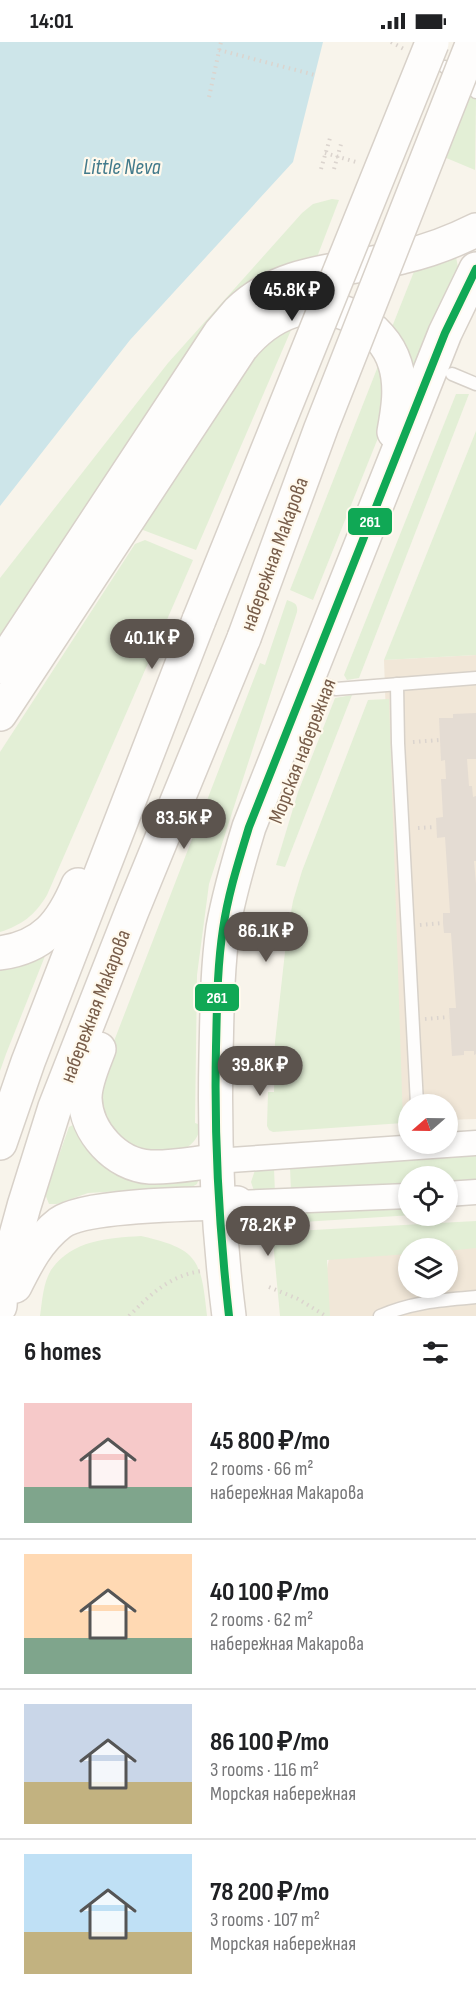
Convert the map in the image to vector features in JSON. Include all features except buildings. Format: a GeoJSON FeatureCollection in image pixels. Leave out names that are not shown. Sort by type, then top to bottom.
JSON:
{"type":"FeatureCollection","features":[{"type":"Feature","properties":{"kind":"main road","name":"набережная Макарова"},"geometry":{"type":"LineString","coordinates":[[0,1306],[1,1290],[24,1206],[56,1107],[104,982],[244,638],[321,428],[473,42]]}},
{"type":"Feature","properties":{"kind":"main road","name":"набережная Макарова"},"geometry":{"type":"LineString","coordinates":[[0,1143],[41,1029],[199,620],[427,53]]}},
{"type":"Feature","properties":{"kind":"main road"},"geometry":{"type":"LineString","coordinates":[[0,668],[220,333],[239,311],[265,293],[293,279],[402,258],[476,230]]}},
{"type":"Feature","properties":{"kind":"main road","name":"Морская набережная"},"geometry":{"type":"LineString","coordinates":[[229,1316],[218,981],[223,929],[233,880],[249,827],[388,475],[445,333],[476,269]]}},
{"type":"Feature","properties":{"kind":"main road"},"geometry":{"type":"LineString","coordinates":[[0,714],[241,348],[256,330],[274,318],[292,310],[310,306],[339,311],[369,325],[384,342],[395,364],[400,402],[388,475]]}},
{"type":"Feature","properties":{"kind":"main road","name":"Морская набережная"},"geometry":{"type":"LineString","coordinates":[[225,1160],[234,1120],[240,962],[254,887],[268,841],[326,685],[464,379],[476,318]]}},
{"type":"Feature","properties":{"kind":"main road"},"geometry":{"type":"LineString","coordinates":[[0,953],[15,950],[39,939],[54,927],[68,910],[127,765],[153,739]]}},
{"type":"Feature","properties":{"kind":"main road"},"geometry":{"type":"LineString","coordinates":[[104,982],[104,1035],[88,1078],[85,1098],[89,1119],[101,1140],[117,1156],[132,1164],[150,1167],[225,1160]]}},
{"type":"Feature","properties":{"kind":"main road"},"geometry":{"type":"LineString","coordinates":[[4,1316],[13,1290],[32,1252],[62,1221],[82,1214],[106,1210],[227,1203]]}},
{"type":"Feature","properties":{"kind":"main road","name":"Морская набережная"},"geometry":{"type":"LineString","coordinates":[[227,1203],[250,1316]]}},
{"type":"Feature","properties":{"kind":"street"},"geometry":{"type":"LineString","coordinates":[[458,1144],[476,1143]]}},
{"type":"Feature","properties":{"kind":"street"},"geometry":{"type":"LineString","coordinates":[[225,1160],[398,1147]]}},
{"type":"Feature","properties":{"kind":"street"},"geometry":{"type":"LineString","coordinates":[[458,1193],[476,1192]]}},
{"type":"Feature","properties":{"kind":"street"},"geometry":{"type":"LineString","coordinates":[[227,1203],[398,1196]]}},
{"type":"Feature","properties":{"kind":"lane"},"geometry":{"type":"LineString","coordinates":[[427,53],[461,75],[476,92]]}},
{"type":"Feature","properties":{"kind":"lane"},"geometry":{"type":"LineString","coordinates":[[326,685],[336,689],[476,678]]}},
{"type":"Feature","properties":{"kind":"lane"},"geometry":{"type":"LineString","coordinates":[[397,684],[416,1094]]}},
{"type":"Feature","properties":{"kind":"lane"},"geometry":{"type":"LineString","coordinates":[[380,1316],[421,1302],[476,1297]]}},
{"type":"Feature","properties":{"kind":"path"},"geometry":{"type":"LineString","coordinates":[[209,97],[221,42]]}},
{"type":"Feature","properties":{"kind":"path"},"geometry":{"type":"LineString","coordinates":[[391,42],[427,53]]}},
{"type":"Feature","properties":{"kind":"path"},"geometry":{"type":"LineString","coordinates":[[219,50],[315,75]]}},
{"type":"Feature","properties":{"kind":"path"},"geometry":{"type":"LineString","coordinates":[[321,169],[330,138]]}},
{"type":"Feature","properties":{"kind":"path"},"geometry":{"type":"LineString","coordinates":[[334,169],[341,144]]}},
{"type":"Feature","properties":{"kind":"path"},"geometry":{"type":"LineString","coordinates":[[325,153],[356,162]]}},
{"type":"Feature","properties":{"kind":"path"},"geometry":{"type":"LineString","coordinates":[[398,743],[440,740]]}},
{"type":"Feature","properties":{"kind":"path"},"geometry":{"type":"LineString","coordinates":[[412,1020],[449,1017]]}},
{"type":"Feature","properties":{"kind":"path"},"geometry":{"type":"LineString","coordinates":[[129,1316],[154,1291],[167,1282],[182,1275],[207,1270]]}},
{"type":"Feature","properties":{"kind":"path"},"geometry":{"type":"LineString","coordinates":[[269,1287],[298,1299],[326,1316]]}},
{"type":"Feature","properties":{"kind":"shaded area"},"geometry":{"type":"Polygon","coordinates":[[[476,655],[476,1119],[458,1120],[458,1094],[399,1094],[384,660],[476,655]]]}},
{"type":"Feature","properties":{"kind":"shaded area"},"geometry":{"type":"Polygon","coordinates":[[[476,1227],[476,1316],[317,1316],[330,1254],[398,1241],[398,1298],[458,1298],[458,1238],[417,1238],[476,1227]]]}},
{"type":"Feature","properties":{"kind":"green space"},"geometry":{"type":"Polygon","coordinates":[[[469,94],[476,100],[475,170],[420,147],[469,94]]]}},
{"type":"Feature","properties":{"kind":"green space"},"geometry":{"type":"Polygon","coordinates":[[[332,199],[339,200],[314,265],[0,648],[0,578],[168,363],[302,213],[313,204],[332,199]]]}},
{"type":"Feature","properties":{"kind":"green space"},"geometry":{"type":"Polygon","coordinates":[[[456,257],[458,267],[413,378],[390,332],[417,264],[456,257]]]}},
{"type":"Feature","properties":{"kind":"green space"},"geometry":{"type":"Polygon","coordinates":[[[295,321],[196,550],[135,527],[248,353],[295,321]]]}},
{"type":"Feature","properties":{"kind":"green space"},"geometry":{"type":"Polygon","coordinates":[[[382,356],[388,374],[380,433],[313,600],[290,590],[382,356]]]}},
{"type":"Feature","properties":{"kind":"green space"},"geometry":{"type":"Polygon","coordinates":[[[456,394],[469,394],[359,678],[347,680],[344,675],[456,394]]]}},
{"type":"Feature","properties":{"kind":"green space"},"geometry":{"type":"Polygon","coordinates":[[[476,431],[476,655],[384,660],[476,431]]]}},
{"type":"Feature","properties":{"kind":"green space"},"geometry":{"type":"Polygon","coordinates":[[[145,540],[193,560],[47,895],[27,918],[0,932],[0,752],[135,544],[145,540]]]}},
{"type":"Feature","properties":{"kind":"green space"},"geometry":{"type":"Polygon","coordinates":[[[287,600],[295,604],[297,612],[209,884],[197,975],[195,1123],[201,1125],[192,1144],[185,1148],[167,1152],[136,1152],[100,1117],[99,1080],[260,663],[265,665],[287,600]]]}},
{"type":"Feature","properties":{"kind":"green space"},"geometry":{"type":"Polygon","coordinates":[[[352,695],[285,867],[276,865],[298,792],[335,698],[352,695]]]}},
{"type":"Feature","properties":{"kind":"green space"},"geometry":{"type":"Polygon","coordinates":[[[389,699],[402,1094],[398,1094],[398,1123],[273,1132],[267,1126],[268,1092],[274,1092],[275,1042],[293,901],[302,871],[368,700],[389,699]]]}},
{"type":"Feature","properties":{"kind":"green space"},"geometry":{"type":"Polygon","coordinates":[[[47,951],[6,1054],[0,1071],[0,967],[47,951]]]}},
{"type":"Feature","properties":{"kind":"green space"},"geometry":{"type":"Polygon","coordinates":[[[75,1124],[199,1178],[197,1184],[192,1187],[88,1193],[57,1204],[49,1204],[45,1194],[69,1127],[75,1124]]]}},
{"type":"Feature","properties":{"kind":"green space"},"geometry":{"type":"Polygon","coordinates":[[[476,1156],[476,1182],[458,1183],[458,1166],[398,1166],[398,1187],[291,1192],[290,1167],[476,1156]]]}},
{"type":"Feature","properties":{"kind":"green space"},"geometry":{"type":"Polygon","coordinates":[[[274,1168],[275,1194],[254,1191],[251,1182],[255,1170],[274,1168]]]}},
{"type":"Feature","properties":{"kind":"green space"},"geometry":{"type":"Polygon","coordinates":[[[398,1206],[398,1216],[303,1222],[303,1212],[398,1206]]]}},
{"type":"Feature","properties":{"kind":"green space"},"geometry":{"type":"Polygon","coordinates":[[[476,1221],[476,1248],[458,1250],[458,1238],[398,1238],[398,1255],[327,1260],[330,1316],[280,1316],[273,1241],[273,1236],[277,1232],[398,1225],[458,1226],[458,1222],[476,1221]]]}},
{"type":"Feature","properties":{"kind":"green space"},"geometry":{"type":"Polygon","coordinates":[[[141,1236],[175,1246],[194,1260],[202,1282],[207,1316],[40,1316],[46,1281],[51,1270],[69,1252],[92,1242],[141,1236]]]}},
{"type":"Feature","properties":{"kind":"water","name":"Little Neva"},"geometry":{"type":"Polygon","coordinates":[[[0,42],[323,42],[293,162],[130,340],[0,506],[0,42]]]}},
{"type":"Feature","properties":{"kind":"transit line","name":"261"},"geometry":{"type":"LineString","coordinates":[[229,1316],[218,1182],[216,1081],[220,958],[231,890],[249,827],[445,333],[476,269]]}}]}
